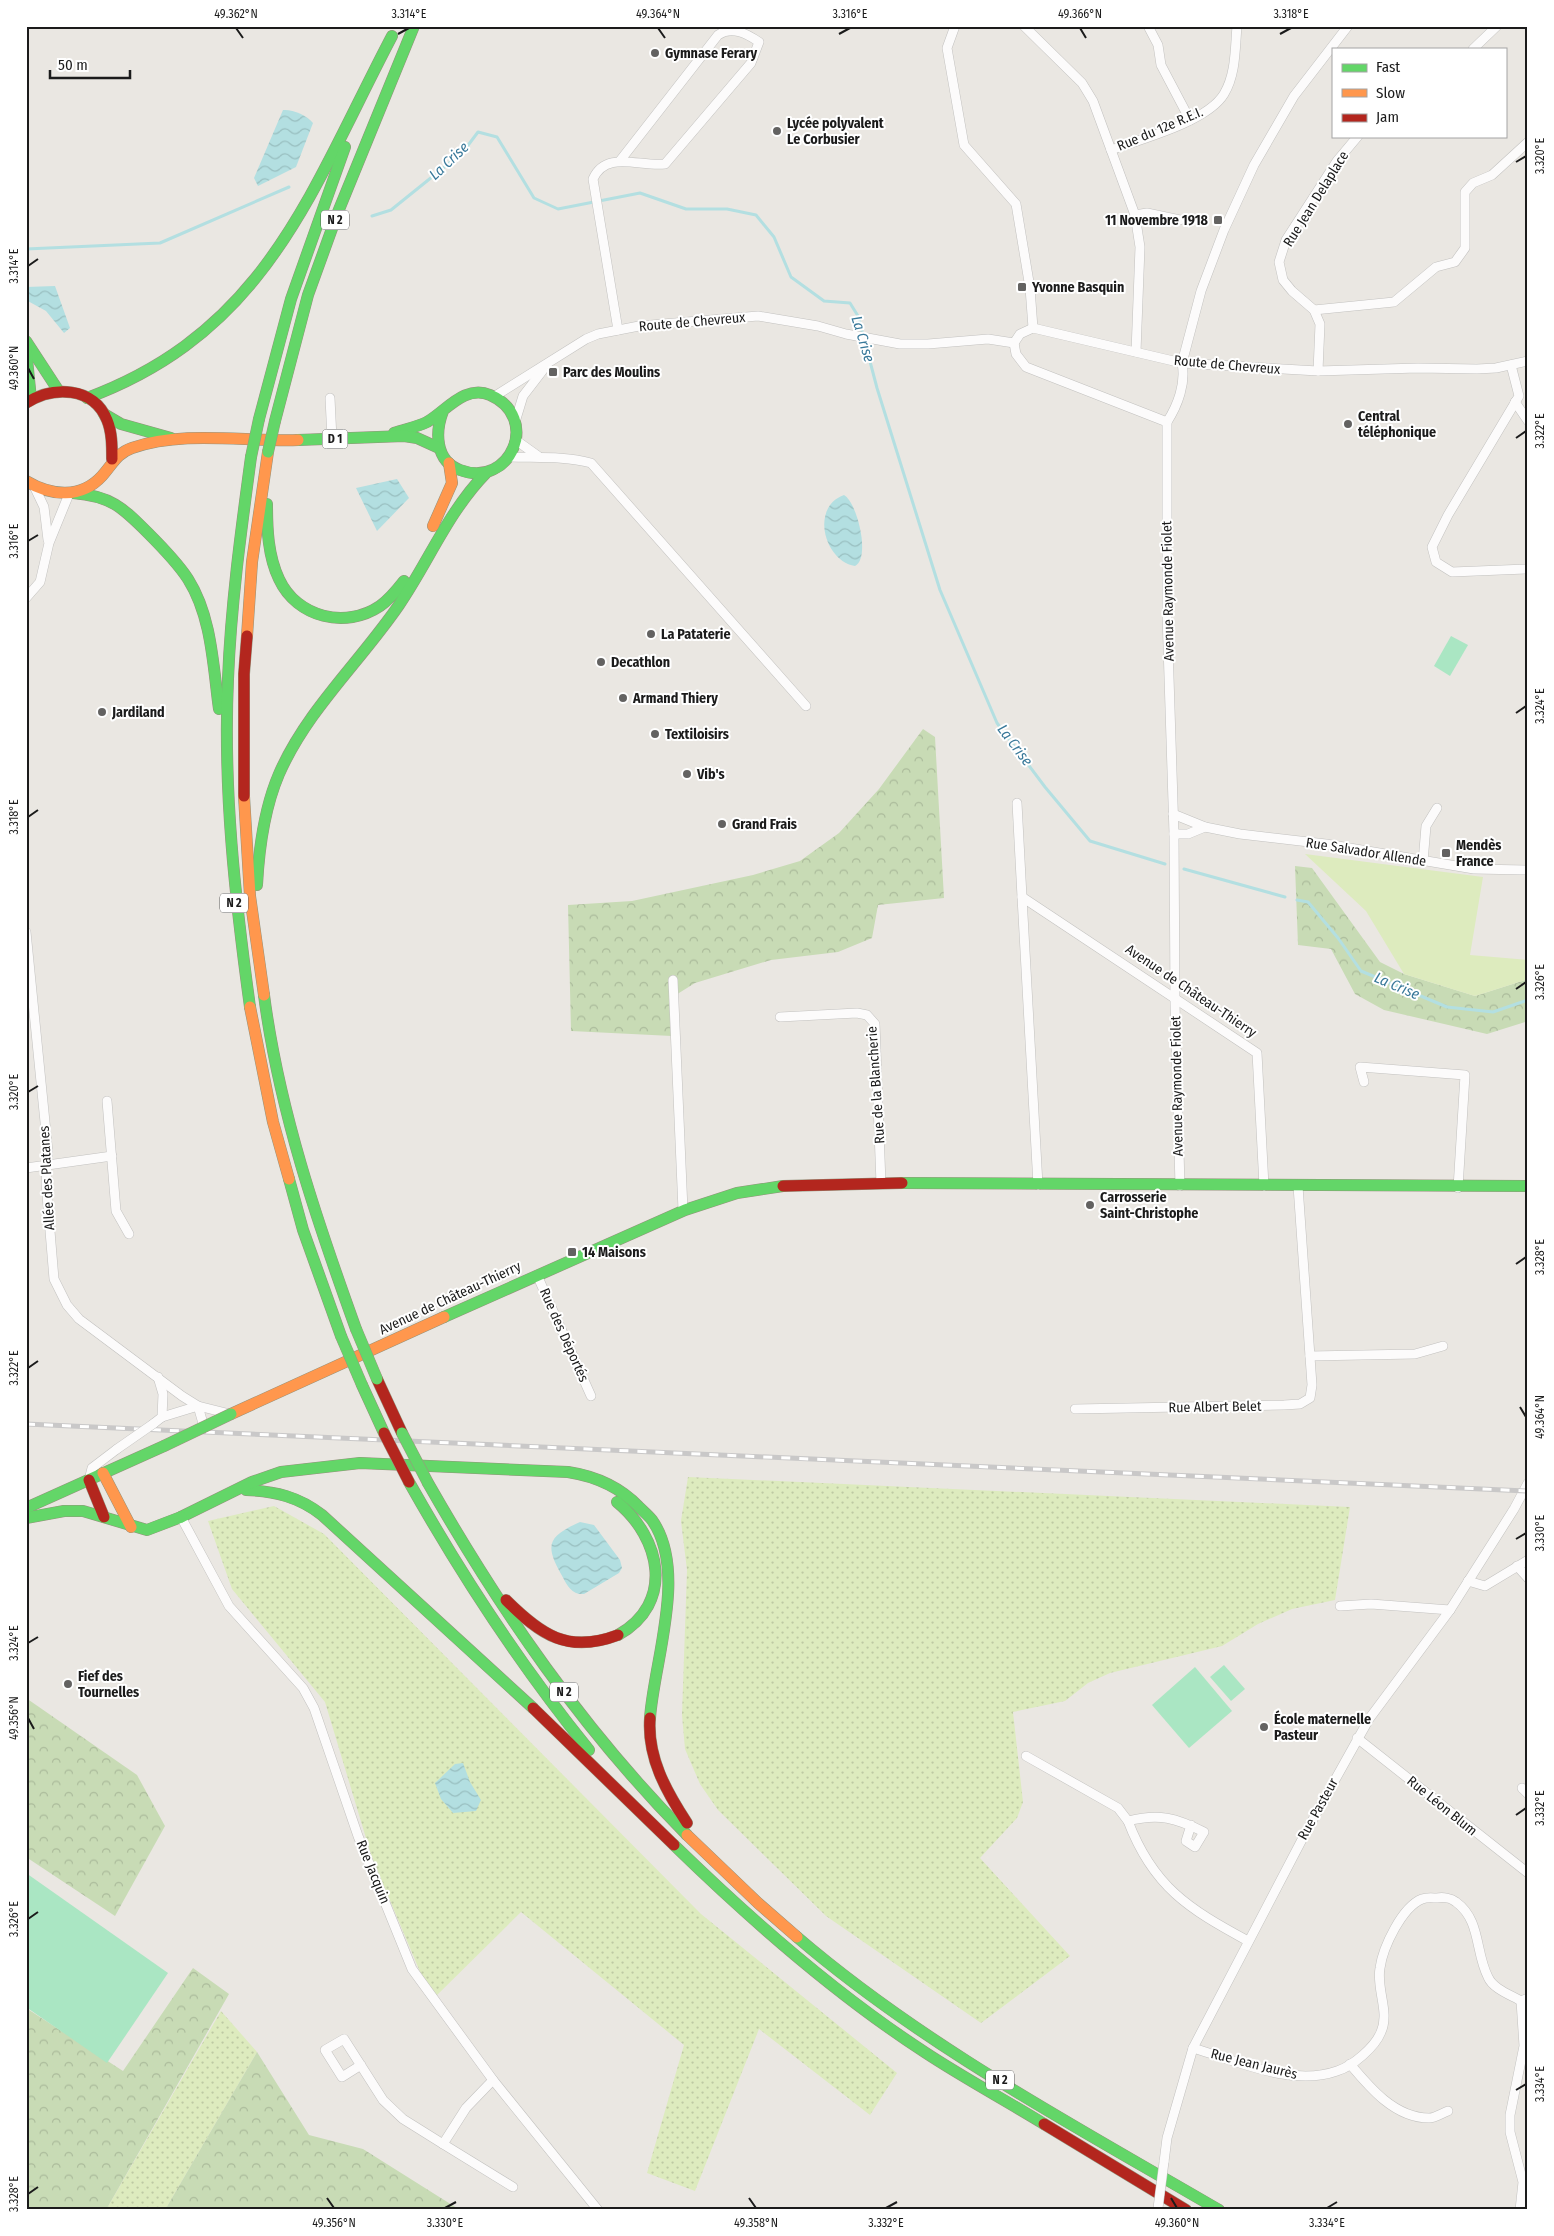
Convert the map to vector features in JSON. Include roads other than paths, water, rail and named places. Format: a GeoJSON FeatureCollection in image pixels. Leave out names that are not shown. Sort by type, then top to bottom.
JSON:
{"type":"FeatureCollection","features":[{"type":"Feature","properties":{"kind":"main road","name":"N 2"},"geometry":{"type":"LineString","coordinates":[[414,26],[338,212],[308,295],[268,452],[254,548],[243,714],[246,842],[254,935],[270,1038],[290,1126],[328,1255],[356,1329],[402,1433],[473,1562],[508,1616],[588,1722],[664,1810],[731,1877],[824,1958],[924,2032],[986,2072],[1219,2210]]}},
{"type":"Feature","properties":{"kind":"main road","name":"N 2"},"geometry":{"type":"LineString","coordinates":[[394,31],[323,204],[280,334],[251,457],[239,532],[231,620],[226,756],[233,895],[243,975],[256,1051],[274,1130],[297,1213],[341,1336],[384,1433],[409,1482],[465,1580],[512,1650],[588,1748],[655,1825],[746,1913],[858,2005],[981,2087],[1186,2210]]}},
{"type":"Feature","properties":{"kind":"main road"},"geometry":{"type":"LineString","coordinates":[[87,398],[123,384],[170,357],[220,318],[252,284],[272,258],[303,209],[394,31]]}},
{"type":"Feature","properties":{"kind":"main road"},"geometry":{"type":"LineString","coordinates":[[26,341],[58,390]]}},
{"type":"Feature","properties":{"kind":"main road"},"geometry":{"type":"LineString","coordinates":[[26,349],[29,401],[44,393],[58,390],[73,392],[87,398],[104,414],[110,428],[112,460],[96,481],[88,488],[71,493]]}},
{"type":"Feature","properties":{"kind":"main road"},"geometry":{"type":"LineString","coordinates":[[254,935],[262,832],[274,786],[286,758],[318,709],[399,607],[450,516],[486,473],[503,465],[510,457],[517,441],[516,419],[504,402],[484,392],[460,396],[442,411],[438,423],[437,436],[439,448],[450,462],[460,470],[486,473]]}},
{"type":"Feature","properties":{"kind":"main road","name":"D 1"},"geometry":{"type":"LineString","coordinates":[[382,437],[425,423],[442,411]]}},
{"type":"Feature","properties":{"kind":"main road","name":"D 1"},"geometry":{"type":"LineString","coordinates":[[104,414],[121,424],[177,440]]}},
{"type":"Feature","properties":{"kind":"main road","name":"D 1"},"geometry":{"type":"LineString","coordinates":[[112,460],[132,448],[177,440],[332,439],[405,436],[420,439],[439,448]]}},
{"type":"Feature","properties":{"kind":"main road"},"geometry":{"type":"LineString","coordinates":[[268,452],[268,530],[272,559],[280,582],[293,599],[302,606],[320,615],[341,619],[361,615],[378,608],[392,597],[402,584],[442,510],[452,484],[450,462]]}},
{"type":"Feature","properties":{"kind":"main road"},"geometry":{"type":"LineString","coordinates":[[31,484],[52,494],[97,494],[117,502],[165,551],[188,580],[200,604],[207,629],[226,756]]}},
{"type":"Feature","properties":{"kind":"main road","name":"Avenue de Château-Thierry"},"geometry":{"type":"LineString","coordinates":[[26,1508],[683,1210],[749,1191],[776,1187],[881,1184],[1458,1188],[1528,1186]]}},
{"type":"Feature","properties":{"kind":"main road"},"geometry":{"type":"LineString","coordinates":[[26,1518],[70,1511],[90,1512],[131,1527],[152,1529],[252,1482],[281,1472],[360,1462],[578,1474],[602,1481],[634,1501],[644,1511],[661,1535],[668,1567],[650,1709],[649,1726],[652,1753],[660,1778],[675,1805],[731,1877]]}},
{"type":"Feature","properties":{"kind":"main road"},"geometry":{"type":"LineString","coordinates":[[226,1495],[306,1473],[344,1470],[457,1472],[567,1480],[599,1491],[622,1506],[640,1525],[652,1546],[654,1558],[653,1592],[648,1608],[627,1629],[598,1642],[570,1643],[549,1636],[532,1625],[504,1598],[473,1562]]}},
{"type":"Feature","properties":{"kind":"main road"},"geometry":{"type":"LineString","coordinates":[[103,1473],[131,1527]]}},
{"type":"Feature","properties":{"kind":"main road"},"geometry":{"type":"LineString","coordinates":[[89,1480],[104,1518]]}},
{"type":"Feature","properties":{"kind":"main road"},"geometry":{"type":"LineString","coordinates":[[246,1490],[288,1495],[312,1507],[515,1691],[655,1825]]}},
{"type":"Feature","properties":{"kind":"street"},"geometry":{"type":"LineString","coordinates":[[955,26],[948,48],[964,146],[1016,204],[1030,288],[1033,328],[1020,334],[1014,343],[1016,354],[1026,367],[1167,422]]}},
{"type":"Feature","properties":{"kind":"street"},"geometry":{"type":"LineString","coordinates":[[1024,26],[1082,83],[1093,101],[1135,215],[1140,247],[1136,352]]}},
{"type":"Feature","properties":{"kind":"street"},"geometry":{"type":"LineString","coordinates":[[1148,26],[1158,45],[1161,64],[1190,120]]}},
{"type":"Feature","properties":{"kind":"street","name":"Rue du 12e R.E.I."},"geometry":{"type":"LineString","coordinates":[[1111,150],[1190,120],[1216,103],[1223,95],[1232,76],[1237,26]]}},
{"type":"Feature","properties":{"kind":"street","name":"Avenue Raymonde Fiolet"},"geometry":{"type":"LineString","coordinates":[[1340,39],[1348,26]]}},
{"type":"Feature","properties":{"kind":"street","name":"Avenue Raymonde Fiolet"},"geometry":{"type":"LineString","coordinates":[[1333,48],[1353,26]]}},
{"type":"Feature","properties":{"kind":"street"},"geometry":{"type":"LineString","coordinates":[[1474,48],[1497,26]]}},
{"type":"Feature","properties":{"kind":"street"},"geometry":{"type":"LineString","coordinates":[[618,330],[595,194],[593,179],[596,171],[603,164],[619,162],[650,166],[665,164],[751,64],[759,42],[748,34],[736,31],[724,31],[718,35],[619,162]]}},
{"type":"Feature","properties":{"kind":"street","name":"Avenue Raymonde Fiolet"},"geometry":{"type":"LineString","coordinates":[[1180,1186],[1168,614],[1167,422],[1180,396],[1184,373],[1182,363],[1201,291],[1224,230],[1254,165],[1294,96],[1332,49]]}},
{"type":"Feature","properties":{"kind":"street","name":"Rue Jean Delaplace"},"geometry":{"type":"LineString","coordinates":[[1314,310],[1292,291],[1283,280],[1279,262],[1286,240],[1337,162],[1356,138]]}},
{"type":"Feature","properties":{"kind":"street"},"geometry":{"type":"LineString","coordinates":[[1318,371],[1320,324],[1314,310],[1394,302],[1436,267],[1455,262],[1465,248],[1464,192],[1473,183],[1492,175],[1528,142]]}},
{"type":"Feature","properties":{"kind":"street"},"geometry":{"type":"LineString","coordinates":[[1135,215],[1147,213],[1180,220]]}},
{"type":"Feature","properties":{"kind":"street","name":"Route de Chevreux"},"geometry":{"type":"LineString","coordinates":[[495,396],[546,366],[570,347],[618,330],[758,316],[818,326],[876,340],[928,344],[988,339],[1014,343]]}},
{"type":"Feature","properties":{"kind":"street","name":"Route de Chevreux"},"geometry":{"type":"LineString","coordinates":[[1033,328],[1182,363],[1318,371],[1477,369],[1528,361]]}},
{"type":"Feature","properties":{"kind":"street"},"geometry":{"type":"LineString","coordinates":[[1512,365],[1519,396],[1448,515],[1432,547],[1436,562],[1452,572],[1528,569]]}},
{"type":"Feature","properties":{"kind":"street","name":"Route de Chevreux"},"geometry":{"type":"LineString","coordinates":[[516,419],[523,396],[546,366]]}},
{"type":"Feature","properties":{"kind":"street"},"geometry":{"type":"LineString","coordinates":[[330,398],[332,439]]}},
{"type":"Feature","properties":{"kind":"street"},"geometry":{"type":"LineString","coordinates":[[1515,402],[1528,421]]}},
{"type":"Feature","properties":{"kind":"street"},"geometry":{"type":"LineString","coordinates":[[517,441],[538,456]]}},
{"type":"Feature","properties":{"kind":"street"},"geometry":{"type":"LineString","coordinates":[[510,457],[538,456],[576,459],[591,463],[602,472],[806,706]]}},
{"type":"Feature","properties":{"kind":"street"},"geometry":{"type":"LineString","coordinates":[[31,484],[44,507],[48,543]]}},
{"type":"Feature","properties":{"kind":"street"},"geometry":{"type":"LineString","coordinates":[[26,598],[40,582],[48,543],[71,493]]}},
{"type":"Feature","properties":{"kind":"street"},"geometry":{"type":"LineString","coordinates":[[1017,803],[1038,1185]]}},
{"type":"Feature","properties":{"kind":"street"},"geometry":{"type":"LineString","coordinates":[[1423,862],[1426,826],[1437,808]]}},
{"type":"Feature","properties":{"kind":"street","name":"Rue Salvador Allende"},"geometry":{"type":"LineString","coordinates":[[1173,814],[1205,827],[1240,834],[1326,844],[1423,862],[1474,869],[1528,870]]}},
{"type":"Feature","properties":{"kind":"street","name":"Rue Salvador Allende"},"geometry":{"type":"LineString","coordinates":[[1174,834],[1188,834],[1205,827]]}},
{"type":"Feature","properties":{"kind":"street","name":"Avenue de Château-Thierry"},"geometry":{"type":"LineString","coordinates":[[1022,897],[1257,1053],[1264,1186]]}},
{"type":"Feature","properties":{"kind":"street","name":"Allée des Platanes"},"geometry":{"type":"LineString","coordinates":[[26,932],[48,1152],[46,1166],[54,1279],[67,1305],[78,1319],[198,1406]]}},
{"type":"Feature","properties":{"kind":"street"},"geometry":{"type":"LineString","coordinates":[[673,980],[683,1210]]}},
{"type":"Feature","properties":{"kind":"street","name":"Rue de la Blancherie"},"geometry":{"type":"LineString","coordinates":[[780,1017],[857,1013],[867,1015],[874,1024],[881,1184]]}},
{"type":"Feature","properties":{"kind":"street"},"geometry":{"type":"LineString","coordinates":[[1364,1082],[1360,1066],[1465,1075],[1458,1188]]}},
{"type":"Feature","properties":{"kind":"street"},"geometry":{"type":"LineString","coordinates":[[107,1101],[116,1211],[129,1234]]}},
{"type":"Feature","properties":{"kind":"street"},"geometry":{"type":"LineString","coordinates":[[26,1168],[112,1156]]}},
{"type":"Feature","properties":{"kind":"street","name":"Rue Albert Belet"},"geometry":{"type":"LineString","coordinates":[[1075,1409],[1300,1404],[1306,1401],[1312,1393],[1298,1186]]}},
{"type":"Feature","properties":{"kind":"street","name":"Rue des Déportés"},"geometry":{"type":"LineString","coordinates":[[537,1275],[591,1396]]}},
{"type":"Feature","properties":{"kind":"street"},"geometry":{"type":"LineString","coordinates":[[1310,1356],[1414,1354],[1443,1346]]}},
{"type":"Feature","properties":{"kind":"street"},"geometry":{"type":"LineString","coordinates":[[158,1377],[163,1394],[162,1417]]}},
{"type":"Feature","properties":{"kind":"street"},"geometry":{"type":"LineString","coordinates":[[89,1480],[92,1468],[162,1417],[198,1406],[230,1414]]}},
{"type":"Feature","properties":{"kind":"street"},"geometry":{"type":"LineString","coordinates":[[198,1406],[204,1427]]}},
{"type":"Feature","properties":{"kind":"street","name":"Rue Pasteur"},"geometry":{"type":"LineString","coordinates":[[1158,2209],[1167,2138],[1194,2048],[1248,1941],[1357,1738],[1450,1610],[1514,1509],[1528,1483]]}},
{"type":"Feature","properties":{"kind":"street","name":"Rue Jacquin"},"geometry":{"type":"LineString","coordinates":[[181,1517],[229,1606],[307,1694],[314,1708],[358,1836],[412,1969],[493,2080],[598,2210]]}},
{"type":"Feature","properties":{"kind":"street"},"geometry":{"type":"LineString","coordinates":[[1468,1580],[1485,1586],[1528,1560]]}},
{"type":"Feature","properties":{"kind":"street"},"geometry":{"type":"LineString","coordinates":[[1517,1566],[1528,1578]]}},
{"type":"Feature","properties":{"kind":"street"},"geometry":{"type":"LineString","coordinates":[[1340,1606],[1371,1604],[1450,1610]]}},
{"type":"Feature","properties":{"kind":"street","name":"Rue Léon Blum"},"geometry":{"type":"LineString","coordinates":[[1357,1738],[1528,1873]]}},
{"type":"Feature","properties":{"kind":"street"},"geometry":{"type":"LineString","coordinates":[[1026,1756],[1118,1808],[1128,1821],[1138,1848],[1153,1872],[1188,1905],[1248,1941]]}},
{"type":"Feature","properties":{"kind":"street"},"geometry":{"type":"LineString","coordinates":[[1128,1821],[1146,1816],[1162,1817],[1177,1818],[1191,1825]]}},
{"type":"Feature","properties":{"kind":"street","name":"Rue Jean Jaurès"},"geometry":{"type":"LineString","coordinates":[[1194,2048],[1292,2077],[1317,2077],[1338,2071],[1350,2064],[1370,2048],[1381,2032],[1384,2018],[1379,1987],[1380,1967],[1399,1920],[1409,1908],[1423,1898],[1443,1898],[1455,1901],[1466,1912],[1473,1924],[1488,1978],[1496,1986],[1524,2000]]}},
{"type":"Feature","properties":{"kind":"street"},"geometry":{"type":"LineString","coordinates":[[1520,2210],[1523,2182],[1510,2132],[1510,2115],[1524,2046],[1524,2000]]}},
{"type":"Feature","properties":{"kind":"street"},"geometry":{"type":"LineString","coordinates":[[1350,2064],[1374,2092],[1407,2114],[1430,2118],[1448,2111]]}},
{"type":"Feature","properties":{"kind":"street"},"geometry":{"type":"LineString","coordinates":[[361,2065],[382,2100],[403,2119],[513,2187]]}},
{"type":"Feature","properties":{"kind":"street"},"geometry":{"type":"LineString","coordinates":[[444,2144],[466,2108],[493,2080]]}},
{"type":"Feature","properties":{"kind":"water"},"geometry":{"type":"Polygon","coordinates":[[[283,110],[299,113],[313,123],[296,167],[258,186],[254,178],[283,110]]]}},
{"type":"Feature","properties":{"kind":"water"},"geometry":{"type":"Polygon","coordinates":[[[55,286],[70,328],[64,333],[46,311],[26,300],[26,287],[55,286]]]}},
{"type":"Feature","properties":{"kind":"water"},"geometry":{"type":"Polygon","coordinates":[[[397,479],[409,498],[377,531],[356,488],[397,479]]]}},
{"type":"Feature","properties":{"kind":"water"},"geometry":{"type":"Polygon","coordinates":[[[844,495],[849,500],[857,518],[862,542],[860,561],[855,566],[844,562],[835,554],[829,545],[825,533],[824,521],[827,510],[833,501],[844,495]]]}},
{"type":"Feature","properties":{"kind":"water"},"geometry":{"type":"Polygon","coordinates":[[[580,1522],[594,1525],[620,1560],[622,1568],[619,1573],[584,1594],[576,1593],[568,1586],[556,1564],[551,1548],[552,1542],[556,1537],[580,1522]]]}},
{"type":"Feature","properties":{"kind":"water"},"geometry":{"type":"Polygon","coordinates":[[[463,1763],[470,1782],[481,1800],[476,1811],[453,1813],[441,1799],[435,1783],[455,1764],[463,1763]]]}},
{"type":"Feature","properties":{"kind":"waterway","name":"La Crise"},"geometry":{"type":"LineString","coordinates":[[372,216],[391,210],[463,152],[478,132],[497,137],[534,198],[558,209],[640,193],[686,209],[727,209],[756,215],[774,237],[791,277],[824,301],[850,303],[858,316],[877,388],[940,590],[997,723],[1045,787],[1090,841],[1165,864]]}},
{"type":"Feature","properties":{"kind":"waterway","name":"La Crise"},"geometry":{"type":"LineString","coordinates":[[26,249],[160,243],[289,187]]}},
{"type":"Feature","properties":{"kind":"waterway","name":"La Crise"},"geometry":{"type":"LineString","coordinates":[[1184,869],[1285,897]]}},
{"type":"Feature","properties":{"kind":"waterway","name":"La Crise"},"geometry":{"type":"LineString","coordinates":[[1297,900],[1308,902],[1338,938],[1361,971],[1447,1007],[1493,1012],[1528,1000]]}},
{"type":"Feature","properties":{"kind":"railway"},"geometry":{"type":"LineString","coordinates":[[26,1424],[1528,1491]]}},
{"type":"Feature","properties":{"kind":"place","name":"Gymnase Ferary"},"geometry":{"type":"Point","coordinates":[655,53]}},
{"type":"Feature","properties":{"kind":"place","name":"Lycée polyvalent Le Corbusier"},"geometry":{"type":"Point","coordinates":[777,131]}},
{"type":"Feature","properties":{"kind":"place","name":"11 Novembre 1918"},"geometry":{"type":"Point","coordinates":[1218,220]}},
{"type":"Feature","properties":{"kind":"place","name":"Yvonne Basquin"},"geometry":{"type":"Point","coordinates":[1022,287]}},
{"type":"Feature","properties":{"kind":"place","name":"Parc des Moulins"},"geometry":{"type":"Point","coordinates":[553,372]}},
{"type":"Feature","properties":{"kind":"place","name":"Central téléphonique"},"geometry":{"type":"Point","coordinates":[1348,424]}},
{"type":"Feature","properties":{"kind":"place","name":"La Pataterie"},"geometry":{"type":"Point","coordinates":[651,634]}},
{"type":"Feature","properties":{"kind":"place","name":"Decathlon"},"geometry":{"type":"Point","coordinates":[601,662]}},
{"type":"Feature","properties":{"kind":"place","name":"Armand Thiery"},"geometry":{"type":"Point","coordinates":[623,698]}},
{"type":"Feature","properties":{"kind":"place","name":"Jardiland"},"geometry":{"type":"Point","coordinates":[102,712]}},
{"type":"Feature","properties":{"kind":"place","name":"Textiloisirs"},"geometry":{"type":"Point","coordinates":[655,734]}},
{"type":"Feature","properties":{"kind":"place","name":"Vib's"},"geometry":{"type":"Point","coordinates":[687,774]}},
{"type":"Feature","properties":{"kind":"place","name":"Grand Frais"},"geometry":{"type":"Point","coordinates":[722,824]}},
{"type":"Feature","properties":{"kind":"place","name":"Mendès France"},"geometry":{"type":"Point","coordinates":[1446,853]}},
{"type":"Feature","properties":{"kind":"place","name":"Carrosserie Saint-Christophe"},"geometry":{"type":"Point","coordinates":[1090,1205]}},
{"type":"Feature","properties":{"kind":"place","name":"14 Maisons"},"geometry":{"type":"Point","coordinates":[572,1252]}},
{"type":"Feature","properties":{"kind":"place","name":"Fief des Tournelles"},"geometry":{"type":"Point","coordinates":[68,1684]}},
{"type":"Feature","properties":{"kind":"place","name":"École maternelle Pasteur"},"geometry":{"type":"Point","coordinates":[1264,1727]}}]}
